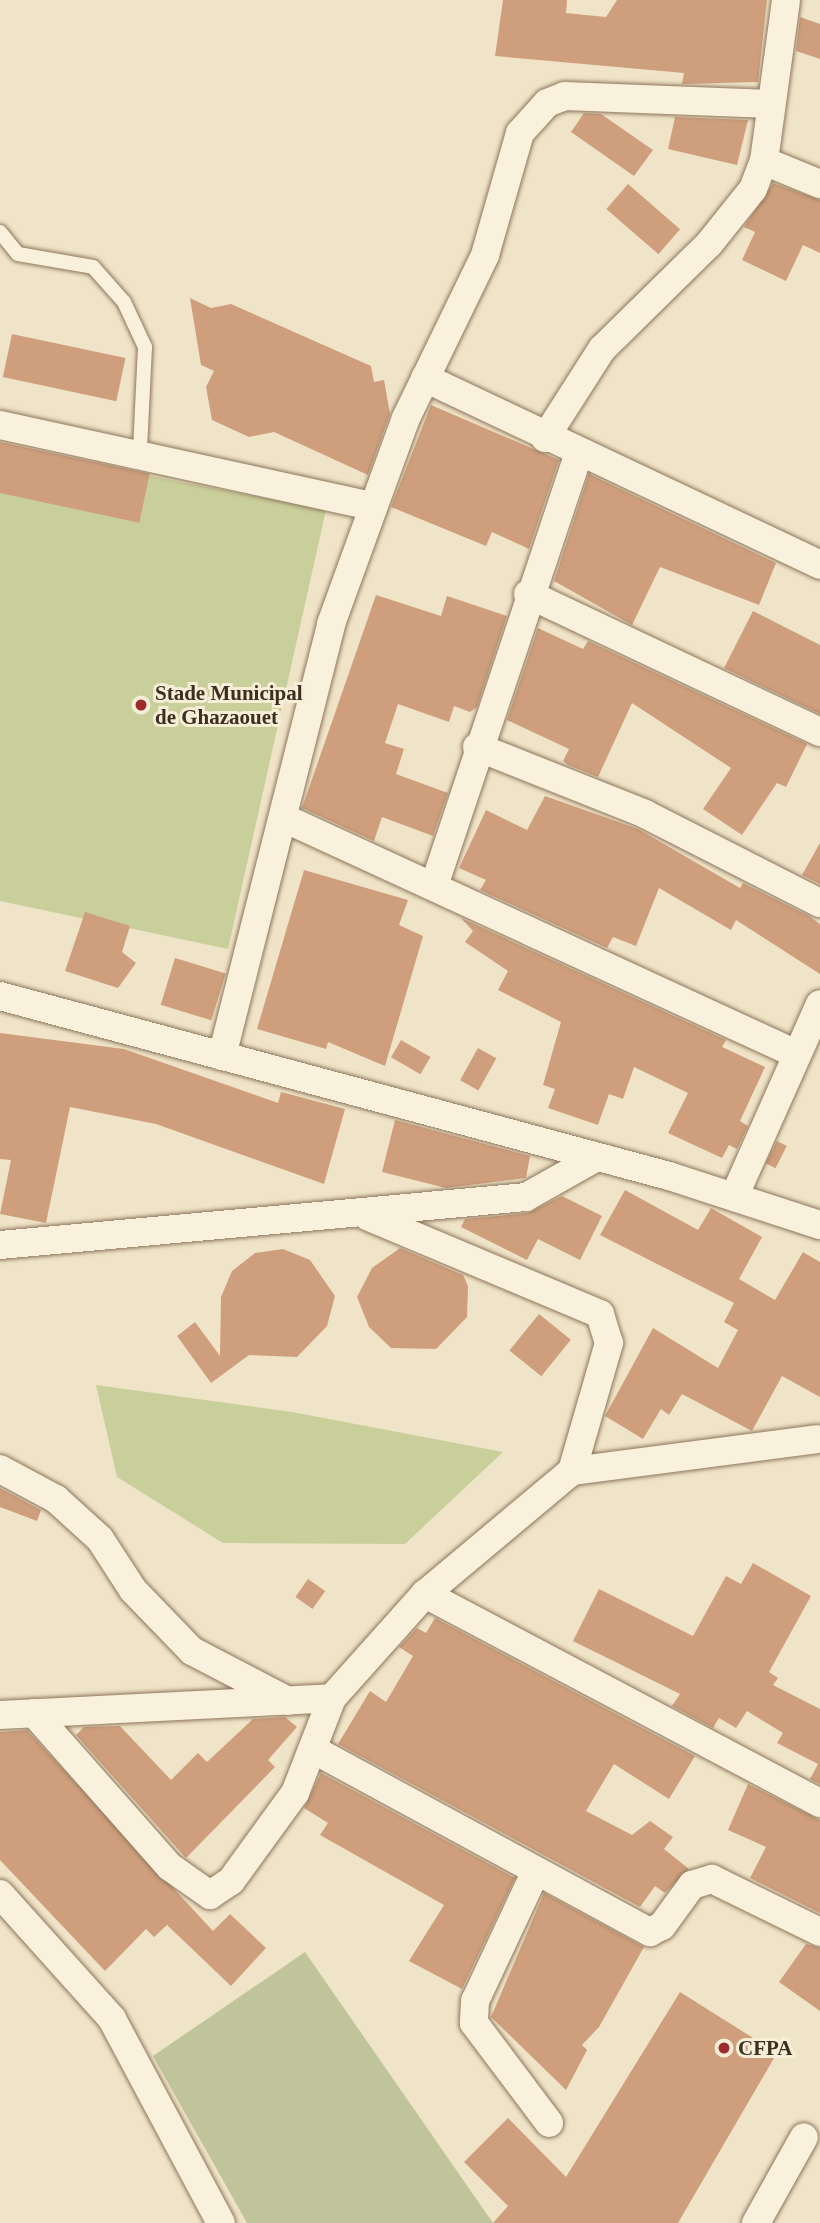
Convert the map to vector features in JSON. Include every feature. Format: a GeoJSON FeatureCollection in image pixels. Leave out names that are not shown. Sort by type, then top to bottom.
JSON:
{"type":"FeatureCollection","features":[{"type":"Feature","properties":{"kind":"street"},"geometry":{"type":"LineString","coordinates":[[545,438],[602,349],[738,212],[764,161],[769,104],[786,0]]}},
{"type":"Feature","properties":{"kind":"street"},"geometry":{"type":"LineString","coordinates":[[222,1056],[286,819],[331,624],[370,506],[425,378],[485,255],[520,133],[547,103],[565,96],[660,95],[769,104]]}},
{"type":"Feature","properties":{"kind":"street"},"geometry":{"type":"LineString","coordinates":[[764,161],[820,184]]}},
{"type":"Feature","properties":{"kind":"street"},"geometry":{"type":"LineString","coordinates":[[425,378],[578,456],[820,565]]}},
{"type":"Feature","properties":{"kind":"street"},"geometry":{"type":"LineString","coordinates":[[0,425],[140,451],[370,506]]}},
{"type":"Feature","properties":{"kind":"street"},"geometry":{"type":"LineString","coordinates":[[435,883],[528,594],[578,456]]}},
{"type":"Feature","properties":{"kind":"street"},"geometry":{"type":"LineString","coordinates":[[528,594],[820,733]]}},
{"type":"Feature","properties":{"kind":"street"},"geometry":{"type":"LineString","coordinates":[[477,747],[657,820],[820,903]]}},
{"type":"Feature","properties":{"kind":"street"},"geometry":{"type":"LineString","coordinates":[[286,819],[435,883],[794,1053]]}},
{"type":"Feature","properties":{"kind":"street"},"geometry":{"type":"LineString","coordinates":[[0,996],[597,1157],[820,1225]]}},
{"type":"Feature","properties":{"kind":"street"},"geometry":{"type":"LineString","coordinates":[[734,1197],[794,1053],[820,1004]]}},
{"type":"Feature","properties":{"kind":"street"},"geometry":{"type":"LineString","coordinates":[[0,1245],[526,1197],[597,1157]]}},
{"type":"Feature","properties":{"kind":"street"},"geometry":{"type":"LineString","coordinates":[[360,1214],[600,1314],[609,1343],[572,1471]]}},
{"type":"Feature","properties":{"kind":"street"},"geometry":{"type":"LineString","coordinates":[[34,1713],[170,1867],[210,1895],[231,1881],[273,1827],[316,1751],[332,1698],[425,1594],[572,1471],[817,1439]]}},
{"type":"Feature","properties":{"kind":"street"},"geometry":{"type":"LineString","coordinates":[[0,1469],[56,1499],[100,1539],[133,1590],[192,1651],[288,1701]]}},
{"type":"Feature","properties":{"kind":"street"},"geometry":{"type":"LineString","coordinates":[[425,1594],[820,1803]]}},
{"type":"Feature","properties":{"kind":"street"},"geometry":{"type":"LineString","coordinates":[[0,1715],[332,1698]]}},
{"type":"Feature","properties":{"kind":"street"},"geometry":{"type":"LineString","coordinates":[[316,1751],[535,1873],[650,1932],[662,1926],[692,1885],[712,1880],[820,1932]]}},
{"type":"Feature","properties":{"kind":"street"},"geometry":{"type":"LineString","coordinates":[[535,1873],[475,2001],[474,2023],[549,2123]]}},
{"type":"Feature","properties":{"kind":"street"},"geometry":{"type":"LineString","coordinates":[[0,1894],[112,2019],[220,2223]]}},
{"type":"Feature","properties":{"kind":"street"},"geometry":{"type":"LineString","coordinates":[[756,2223],[804,2137]]}},
{"type":"Feature","properties":{"kind":"lane"},"geometry":{"type":"LineString","coordinates":[[0,232],[18,254],[93,267],[124,302],[145,348],[140,451]]}},
{"type":"Feature","properties":{"kind":"green space","name":"Stade Municipal de Ghazaouet"},"geometry":{"type":"Polygon","coordinates":[[[0,447],[326,510],[228,949],[0,901],[0,447]]]}},
{"type":"Feature","properties":{"kind":"green space"},"geometry":{"type":"Polygon","coordinates":[[[96,1385],[292,1412],[503,1452],[405,1544],[223,1543],[117,1477],[96,1385]]]}},
{"type":"Feature","properties":{"kind":"green space"},"geometry":{"type":"Polygon","coordinates":[[[305,1952],[493,2223],[247,2223],[153,2056],[305,1952]]]}},
{"type":"Feature","properties":{"kind":"building"},"geometry":{"type":"Polygon","coordinates":[[[503,0],[567,0],[566,13],[606,17],[617,0],[767,0],[758,82],[682,84],[684,73],[495,56],[503,0]]]}},
{"type":"Feature","properties":{"kind":"building"},"geometry":{"type":"Polygon","coordinates":[[[800,17],[820,24],[820,59],[796,51],[800,17]]]}},
{"type":"Feature","properties":{"kind":"building"},"geometry":{"type":"Polygon","coordinates":[[[584,113],[601,114],[653,150],[634,176],[571,132],[584,113]]]}},
{"type":"Feature","properties":{"kind":"building"},"geometry":{"type":"Polygon","coordinates":[[[675,117],[748,120],[737,165],[668,149],[675,117]]]}},
{"type":"Feature","properties":{"kind":"building"},"geometry":{"type":"Polygon","coordinates":[[[773,183],[820,200],[820,253],[803,245],[786,281],[742,260],[755,232],[744,227],[773,183]]]}},
{"type":"Feature","properties":{"kind":"building"},"geometry":{"type":"Polygon","coordinates":[[[628,184],[680,229],[658,254],[606,209],[628,184]]]}},
{"type":"Feature","properties":{"kind":"building"},"geometry":{"type":"Polygon","coordinates":[[[190,298],[211,308],[231,304],[371,366],[374,382],[384,380],[390,414],[368,475],[274,432],[249,437],[212,420],[206,387],[214,371],[201,365],[190,298]]]}},
{"type":"Feature","properties":{"kind":"building"},"geometry":{"type":"Polygon","coordinates":[[[12,334],[125,358],[116,401],[3,377],[12,334]]]}},
{"type":"Feature","properties":{"kind":"building"},"geometry":{"type":"Polygon","coordinates":[[[431,405],[559,460],[529,549],[492,532],[486,546],[391,507],[431,405]]]}},
{"type":"Feature","properties":{"kind":"building"},"geometry":{"type":"Polygon","coordinates":[[[0,442],[150,474],[139,523],[0,493],[0,442]]]}},
{"type":"Feature","properties":{"kind":"building"},"geometry":{"type":"Polygon","coordinates":[[[589,474],[776,563],[759,605],[660,567],[632,625],[554,581],[589,474]]]}},
{"type":"Feature","properties":{"kind":"building"},"geometry":{"type":"Polygon","coordinates":[[[376,595],[441,616],[447,596],[507,616],[477,707],[470,712],[454,706],[449,722],[398,704],[385,743],[404,749],[396,774],[448,793],[433,836],[382,817],[374,841],[302,808],[376,595]]]}},
{"type":"Feature","properties":{"kind":"building"},"geometry":{"type":"Polygon","coordinates":[[[753,611],[820,645],[820,714],[724,668],[753,611]]]}},
{"type":"Feature","properties":{"kind":"building"},"geometry":{"type":"Polygon","coordinates":[[[538,628],[583,649],[588,641],[807,744],[786,787],[777,783],[742,835],[703,809],[731,768],[632,703],[598,777],[568,765],[563,761],[569,749],[507,720],[538,628]]]}},
{"type":"Feature","properties":{"kind":"building"},"geometry":{"type":"Polygon","coordinates":[[[545,796],[638,829],[740,888],[743,883],[809,916],[820,924],[820,974],[736,920],[731,930],[659,888],[636,946],[613,937],[607,948],[480,890],[486,880],[459,868],[486,810],[527,830],[545,796]]]}},
{"type":"Feature","properties":{"kind":"building"},"geometry":{"type":"Polygon","coordinates":[[[820,843],[820,884],[802,875],[820,843]]]}},
{"type":"Feature","properties":{"kind":"building"},"geometry":{"type":"Polygon","coordinates":[[[304,870],[408,900],[399,925],[423,936],[385,1066],[328,1042],[326,1049],[257,1029],[304,870]]]}},
{"type":"Feature","properties":{"kind":"building"},"geometry":{"type":"Polygon","coordinates":[[[85,912],[130,926],[122,952],[136,963],[118,988],[65,971],[85,912]]]}},
{"type":"Feature","properties":{"kind":"building"},"geometry":{"type":"Polygon","coordinates":[[[461,918],[726,1040],[722,1047],[765,1067],[740,1121],[748,1126],[737,1149],[729,1145],[722,1158],[668,1133],[688,1093],[634,1067],[623,1099],[609,1094],[598,1125],[548,1108],[555,1089],[543,1085],[561,1022],[498,990],[508,971],[465,942],[473,931],[461,918]]]}},
{"type":"Feature","properties":{"kind":"building"},"geometry":{"type":"Polygon","coordinates":[[[175,958],[226,973],[211,1020],[161,1005],[175,958]]]}},
{"type":"Feature","properties":{"kind":"building"},"geometry":{"type":"Polygon","coordinates":[[[0,1033],[124,1049],[278,1103],[281,1092],[345,1109],[324,1184],[156,1124],[70,1107],[46,1223],[0,1214],[11,1160],[0,1159],[0,1033]]]}},
{"type":"Feature","properties":{"kind":"building"},"geometry":{"type":"Polygon","coordinates":[[[401,1040],[430,1057],[420,1074],[391,1057],[401,1040]]]}},
{"type":"Feature","properties":{"kind":"building"},"geometry":{"type":"Polygon","coordinates":[[[478,1048],[496,1058],[478,1091],[460,1080],[478,1048]]]}},
{"type":"Feature","properties":{"kind":"building"},"geometry":{"type":"Polygon","coordinates":[[[395,1120],[530,1156],[526,1178],[446,1188],[382,1172],[395,1120]]]}},
{"type":"Feature","properties":{"kind":"building"},"geometry":{"type":"Polygon","coordinates":[[[777,1141],[787,1146],[775,1168],[766,1163],[777,1141]]]}},
{"type":"Feature","properties":{"kind":"building"},"geometry":{"type":"Polygon","coordinates":[[[625,1190],[698,1230],[711,1208],[762,1237],[739,1279],[775,1300],[803,1252],[820,1262],[820,1397],[782,1376],[752,1431],[682,1394],[669,1415],[661,1409],[643,1439],[605,1416],[653,1328],[718,1368],[738,1330],[724,1322],[734,1303],[600,1235],[625,1190]]]}},
{"type":"Feature","properties":{"kind":"building"},"geometry":{"type":"Polygon","coordinates":[[[562,1196],[602,1216],[580,1260],[538,1239],[527,1260],[461,1227],[465,1219],[528,1213],[562,1196]]]}},
{"type":"Feature","properties":{"kind":"building"},"geometry":{"type":"Polygon","coordinates":[[[400,1248],[463,1275],[468,1286],[467,1317],[436,1349],[391,1348],[369,1327],[357,1297],[372,1268],[400,1248]]]}},
{"type":"Feature","properties":{"kind":"building"},"geometry":{"type":"Polygon","coordinates":[[[283,1249],[310,1260],[335,1296],[327,1326],[297,1357],[249,1355],[211,1383],[177,1336],[195,1322],[220,1356],[221,1297],[232,1271],[255,1253],[283,1249]]]}},
{"type":"Feature","properties":{"kind":"building"},"geometry":{"type":"Polygon","coordinates":[[[539,1314],[571,1340],[541,1376],[509,1351],[539,1314]]]}},
{"type":"Feature","properties":{"kind":"building"},"geometry":{"type":"Polygon","coordinates":[[[0,1488],[41,1510],[37,1521],[0,1507],[0,1488]]]}},
{"type":"Feature","properties":{"kind":"building"},"geometry":{"type":"Polygon","coordinates":[[[753,1563],[811,1596],[769,1672],[778,1678],[773,1685],[820,1709],[820,1784],[810,1779],[818,1764],[777,1743],[783,1733],[747,1711],[736,1728],[719,1718],[713,1728],[672,1706],[680,1694],[573,1641],[599,1589],[693,1636],[726,1576],[741,1584],[753,1563]]]}},
{"type":"Feature","properties":{"kind":"building"},"geometry":{"type":"Polygon","coordinates":[[[308,1579],[325,1591],[313,1609],[295,1597],[308,1579]]]}},
{"type":"Feature","properties":{"kind":"building"},"geometry":{"type":"Polygon","coordinates":[[[435,1618],[695,1756],[669,1799],[614,1764],[586,1811],[632,1835],[650,1821],[673,1837],[664,1849],[689,1869],[665,1893],[655,1886],[640,1907],[338,1744],[370,1691],[386,1702],[413,1656],[399,1647],[417,1628],[426,1633],[435,1618]]]}},
{"type":"Feature","properties":{"kind":"building"},"geometry":{"type":"Polygon","coordinates":[[[285,1717],[297,1727],[268,1760],[275,1767],[186,1858],[76,1735],[84,1727],[120,1726],[171,1780],[198,1753],[207,1762],[253,1719],[285,1717]]]}},
{"type":"Feature","properties":{"kind":"building"},"geometry":{"type":"Polygon","coordinates":[[[27,1730],[213,1931],[230,1914],[266,1948],[231,1986],[167,1925],[154,1937],[146,1929],[105,1971],[0,1860],[0,1732],[27,1730]]]}},
{"type":"Feature","properties":{"kind":"building"},"geometry":{"type":"Polygon","coordinates":[[[321,1773],[515,1878],[462,1989],[409,1961],[444,1905],[320,1835],[328,1823],[304,1808],[321,1773]]]}},
{"type":"Feature","properties":{"kind":"building"},"geometry":{"type":"Polygon","coordinates":[[[748,1784],[820,1820],[820,1913],[750,1878],[766,1847],[728,1830],[748,1784]]]}},
{"type":"Feature","properties":{"kind":"building"},"geometry":{"type":"Polygon","coordinates":[[[544,1893],[644,1947],[599,2027],[582,2045],[587,2050],[566,2090],[491,2017],[544,1893]]]}},
{"type":"Feature","properties":{"kind":"building"},"geometry":{"type":"Polygon","coordinates":[[[806,1944],[820,1948],[820,2011],[779,1982],[806,1944]]]}},
{"type":"Feature","properties":{"kind":"building"},"geometry":{"type":"Polygon","coordinates":[[[680,1992],[777,2053],[678,2223],[493,2223],[508,2206],[464,2162],[508,2118],[566,2177],[680,1992]]]}},
{"type":"Feature","properties":{"kind":"place","name":"Stade Municipal de Ghazaouet"},"geometry":{"type":"Point","coordinates":[141,705]}},
{"type":"Feature","properties":{"kind":"place","name":"CFPA"},"geometry":{"type":"Point","coordinates":[724,2048]}}]}
